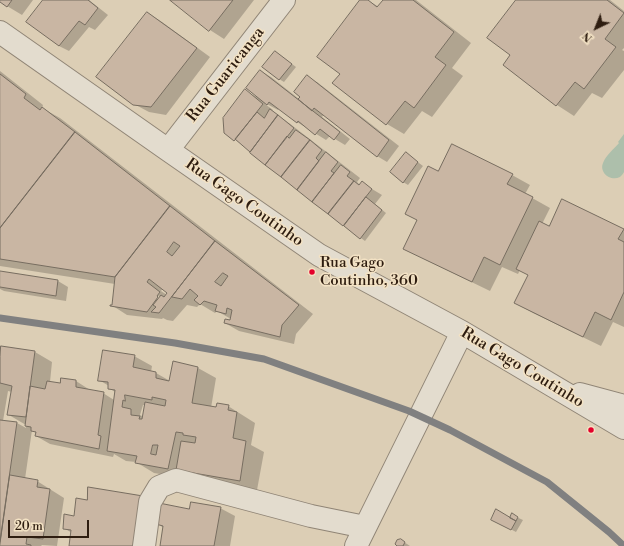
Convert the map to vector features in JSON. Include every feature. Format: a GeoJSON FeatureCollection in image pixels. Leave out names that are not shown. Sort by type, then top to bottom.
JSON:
{"type":"FeatureCollection","features":[{"type":"Feature","properties":{"kind":"street","name":"Rua Guaricanga"},"geometry":{"type":"LineString","coordinates":[[168,150],[284,0]]}},
{"type":"Feature","properties":{"kind":"street","name":"Rua Gago Coutinho"},"geometry":{"type":"LineString","coordinates":[[0,32],[319,254],[462,332],[624,428]]}},
{"type":"Feature","properties":{"kind":"street"},"geometry":{"type":"LineString","coordinates":[[356,546],[462,332]]}},
{"type":"Feature","properties":{"kind":"street"},"geometry":{"type":"LineString","coordinates":[[552,386],[624,406]]}},
{"type":"Feature","properties":{"kind":"street"},"geometry":{"type":"LineString","coordinates":[[144,546],[150,502],[159,487],[176,480],[311,516],[365,527]]}},
{"type":"Feature","properties":{"kind":"shaded area"},"geometry":{"type":"Polygon","coordinates":[[[624,134],[624,172],[620,177],[609,177],[603,170],[602,166],[604,160],[619,143],[618,142],[624,134]]]}},
{"type":"Feature","properties":{"kind":"building"},"geometry":{"type":"Polygon","coordinates":[[[0,0],[12,0],[7,7],[0,2],[0,0]]]}},
{"type":"Feature","properties":{"kind":"building"},"geometry":{"type":"Polygon","coordinates":[[[43,0],[88,0],[98,8],[85,25],[79,21],[59,46],[26,22],[43,0]]]}},
{"type":"Feature","properties":{"kind":"building"},"geometry":{"type":"Polygon","coordinates":[[[170,0],[233,0],[209,31],[170,0]]]}},
{"type":"Feature","properties":{"kind":"building"},"geometry":{"type":"Polygon","coordinates":[[[360,0],[368,0],[377,7],[383,0],[413,0],[454,32],[435,57],[446,65],[414,108],[405,101],[386,125],[332,83],[340,74],[317,57],[360,0]]]}},
{"type":"Feature","properties":{"kind":"building"},"geometry":{"type":"Polygon","coordinates":[[[516,0],[607,0],[624,13],[605,39],[616,47],[584,89],[575,82],[556,106],[503,65],[510,55],[487,38],[516,0]]]}},
{"type":"Feature","properties":{"kind":"building"},"geometry":{"type":"Polygon","coordinates":[[[147,12],[197,48],[151,107],[133,105],[96,77],[147,12]]]}},
{"type":"Feature","properties":{"kind":"building"},"geometry":{"type":"Polygon","coordinates":[[[275,51],[292,64],[279,80],[262,67],[275,51]]]}},
{"type":"Feature","properties":{"kind":"building"},"geometry":{"type":"Polygon","coordinates":[[[260,70],[340,132],[334,140],[320,129],[315,135],[298,121],[297,123],[269,102],[267,105],[246,88],[260,70]]]}},
{"type":"Feature","properties":{"kind":"building"},"geometry":{"type":"Polygon","coordinates":[[[0,74],[26,94],[24,98],[40,110],[42,107],[75,132],[0,228],[0,74]]]}},
{"type":"Feature","properties":{"kind":"building"},"geometry":{"type":"Polygon","coordinates":[[[307,75],[389,140],[377,157],[314,108],[312,111],[298,99],[300,97],[294,92],[307,75]]]}},
{"type":"Feature","properties":{"kind":"building"},"geometry":{"type":"Polygon","coordinates":[[[245,89],[263,104],[234,141],[224,133],[223,118],[245,89]]]}},
{"type":"Feature","properties":{"kind":"building"},"geometry":{"type":"Polygon","coordinates":[[[270,109],[278,115],[250,152],[235,139],[257,112],[264,118],[270,109]]]}},
{"type":"Feature","properties":{"kind":"building"},"geometry":{"type":"Polygon","coordinates":[[[278,115],[294,128],[265,165],[250,153],[278,115]]]}},
{"type":"Feature","properties":{"kind":"building"},"geometry":{"type":"Polygon","coordinates":[[[296,130],[310,140],[281,177],[265,165],[287,136],[289,138],[296,130]]]}},
{"type":"Feature","properties":{"kind":"building"},"geometry":{"type":"Polygon","coordinates":[[[75,132],[170,206],[115,277],[0,259],[0,228],[75,132]]]}},
{"type":"Feature","properties":{"kind":"building"},"geometry":{"type":"Polygon","coordinates":[[[310,140],[322,150],[316,158],[319,161],[297,190],[281,177],[310,140]]]}},
{"type":"Feature","properties":{"kind":"building"},"geometry":{"type":"Polygon","coordinates":[[[452,144],[513,174],[507,184],[533,197],[500,265],[484,257],[472,282],[403,249],[417,220],[405,214],[428,166],[438,171],[452,144]]]}},
{"type":"Feature","properties":{"kind":"building"},"geometry":{"type":"Polygon","coordinates":[[[326,152],[338,162],[331,171],[334,173],[312,202],[297,190],[326,152]]]}},
{"type":"Feature","properties":{"kind":"building"},"geometry":{"type":"Polygon","coordinates":[[[406,152],[418,162],[403,183],[390,172],[406,152]]]}},
{"type":"Feature","properties":{"kind":"building"},"geometry":{"type":"Polygon","coordinates":[[[341,165],[350,172],[347,176],[354,181],[328,214],[312,202],[341,165]]]}},
{"type":"Feature","properties":{"kind":"building"},"geometry":{"type":"Polygon","coordinates":[[[354,181],[359,185],[362,181],[372,189],[343,226],[328,214],[354,181]]]}},
{"type":"Feature","properties":{"kind":"building"},"geometry":{"type":"Polygon","coordinates":[[[366,197],[382,210],[360,239],[344,226],[366,197]]]}},
{"type":"Feature","properties":{"kind":"building"},"geometry":{"type":"Polygon","coordinates":[[[562,199],[624,229],[618,239],[624,242],[624,292],[611,320],[595,312],[583,337],[514,303],[528,275],[516,269],[539,221],[549,226],[562,199]]]}},
{"type":"Feature","properties":{"kind":"building"},"geometry":{"type":"Polygon","coordinates":[[[170,206],[215,241],[159,313],[151,312],[156,307],[153,305],[161,295],[164,297],[167,293],[149,279],[147,282],[160,292],[147,312],[110,306],[112,305],[115,277],[170,206]],[[174,242],[167,252],[172,256],[180,246],[174,242]]]}},
{"type":"Feature","properties":{"kind":"building"},"geometry":{"type":"Polygon","coordinates":[[[215,241],[299,305],[282,325],[280,337],[224,323],[225,319],[230,320],[232,310],[227,308],[226,314],[215,311],[217,305],[204,301],[200,305],[194,300],[198,296],[190,289],[182,299],[172,297],[215,241]],[[223,273],[215,282],[221,286],[228,276],[223,273]]]}},
{"type":"Feature","properties":{"kind":"building"},"geometry":{"type":"Polygon","coordinates":[[[0,271],[58,280],[56,296],[0,287],[0,271]]]}},
{"type":"Feature","properties":{"kind":"building"},"geometry":{"type":"Polygon","coordinates":[[[1,346],[35,351],[26,417],[7,415],[12,386],[0,383],[1,346]]]}},
{"type":"Feature","properties":{"kind":"building"},"geometry":{"type":"Polygon","coordinates":[[[103,350],[135,355],[133,367],[156,372],[156,378],[169,381],[173,361],[198,367],[192,403],[216,407],[217,403],[229,405],[228,410],[237,412],[233,438],[246,441],[240,481],[176,470],[181,441],[195,443],[196,437],[183,435],[183,433],[176,432],[168,469],[135,463],[137,456],[107,451],[115,390],[108,389],[108,382],[98,381],[103,350]],[[125,395],[125,401],[123,400],[122,407],[131,409],[131,415],[140,416],[139,419],[142,419],[145,402],[165,406],[166,400],[152,397],[152,400],[125,395]],[[153,445],[151,454],[156,455],[158,445],[153,445]]]}},
{"type":"Feature","properties":{"kind":"building"},"geometry":{"type":"Polygon","coordinates":[[[61,378],[76,380],[76,387],[104,392],[98,435],[101,436],[99,449],[35,436],[36,432],[31,431],[31,427],[25,426],[30,386],[45,389],[47,381],[60,383],[61,378]]]}},
{"type":"Feature","properties":{"kind":"building"},"geometry":{"type":"Polygon","coordinates":[[[0,420],[17,422],[0,541],[0,420]]]}},
{"type":"Feature","properties":{"kind":"building"},"geometry":{"type":"Polygon","coordinates":[[[10,475],[38,480],[37,487],[50,489],[43,539],[27,537],[26,544],[31,546],[0,546],[10,475]]]}},
{"type":"Feature","properties":{"kind":"building"},"geometry":{"type":"Polygon","coordinates":[[[88,487],[143,496],[138,546],[69,546],[71,530],[63,529],[64,514],[74,516],[76,498],[87,500],[88,487]]]}},
{"type":"Feature","properties":{"kind":"building"},"geometry":{"type":"Polygon","coordinates":[[[191,502],[221,507],[214,546],[160,546],[163,526],[156,524],[159,503],[189,509],[191,502]]]}},
{"type":"Feature","properties":{"kind":"building"},"geometry":{"type":"Polygon","coordinates":[[[496,509],[516,521],[511,530],[491,520],[496,509]]]}},
{"type":"Feature","properties":{"kind":"building"},"geometry":{"type":"Polygon","coordinates":[[[512,513],[518,517],[516,521],[510,518],[512,513]]]}},
{"type":"Feature","properties":{"kind":"building"},"geometry":{"type":"Polygon","coordinates":[[[401,539],[405,542],[403,546],[397,546],[395,544],[397,540],[401,539]]]}},
{"type":"Feature","properties":{"kind":"transit line"},"geometry":{"type":"LineString","coordinates":[[0,318],[175,343],[264,359],[409,411],[450,430],[547,482],[624,546]]}},
{"type":"Feature","properties":{"kind":"place","name":"Rua Gago Coutinho, 360"},"geometry":{"type":"Point","coordinates":[312,272]}}]}
